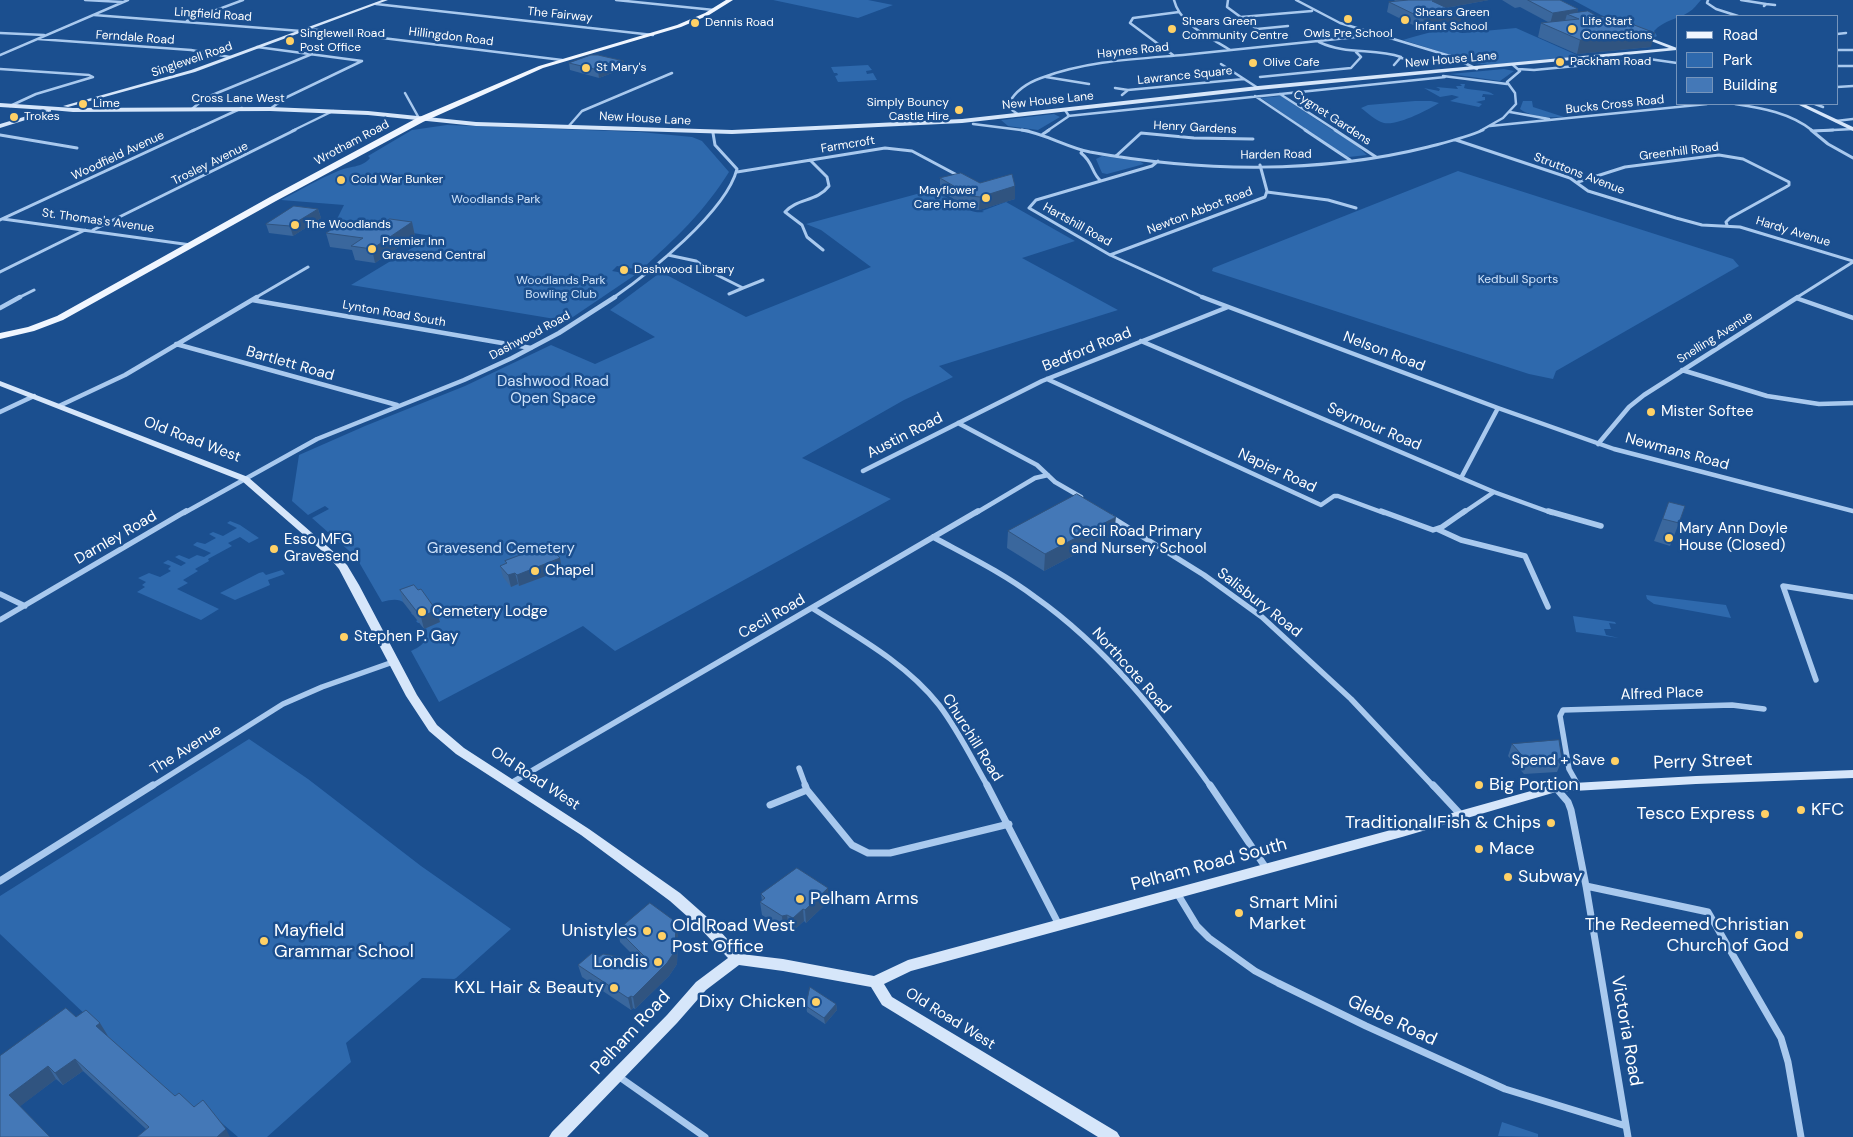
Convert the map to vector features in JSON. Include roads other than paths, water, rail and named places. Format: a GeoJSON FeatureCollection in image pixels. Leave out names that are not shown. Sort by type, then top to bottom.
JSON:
{"type":"FeatureCollection","features":[{"type":"Feature","properties":{"kind":"main road","name":"Wrotham Road"},"geometry":{"type":"LineString","coordinates":[[0,336],[31,330],[54,321],[420,120],[541,67],[654,35],[687,23],[730,0]]}},
{"type":"Feature","properties":{"kind":"street"},"geometry":{"type":"LineString","coordinates":[[85,0],[125,2]]}},
{"type":"Feature","properties":{"kind":"street"},"geometry":{"type":"LineString","coordinates":[[0,55],[128,0]]}},
{"type":"Feature","properties":{"kind":"street"},"geometry":{"type":"LineString","coordinates":[[184,22],[243,0]]}},
{"type":"Feature","properties":{"kind":"street","name":"Singlewell Road"},"geometry":{"type":"LineString","coordinates":[[0,126],[166,80],[386,0]]}},
{"type":"Feature","properties":{"kind":"street"},"geometry":{"type":"LineString","coordinates":[[616,0],[714,10]]}},
{"type":"Feature","properties":{"kind":"street"},"geometry":{"type":"LineString","coordinates":[[1174,0],[1175,8],[1186,21],[1230,50]]}},
{"type":"Feature","properties":{"kind":"street"},"geometry":{"type":"LineString","coordinates":[[1296,0],[1312,11],[1376,35],[1447,56],[1477,69]]}},
{"type":"Feature","properties":{"kind":"street"},"geometry":{"type":"LineString","coordinates":[[1708,0],[1708,6],[1735,15]]}},
{"type":"Feature","properties":{"kind":"street"},"geometry":{"type":"LineString","coordinates":[[1741,0],[1775,5]]}},
{"type":"Feature","properties":{"kind":"street"},"geometry":{"type":"LineString","coordinates":[[1227,2],[1227,7],[1257,29],[1288,26]]}},
{"type":"Feature","properties":{"kind":"street","name":"The Fairway"},"geometry":{"type":"LineString","coordinates":[[376,4],[654,35]]}},
{"type":"Feature","properties":{"kind":"street"},"geometry":{"type":"LineString","coordinates":[[1240,17],[1312,11]]}},
{"type":"Feature","properties":{"kind":"street"},"geometry":{"type":"LineString","coordinates":[[1174,55],[1130,23],[1134,18],[1179,12]]}},
{"type":"Feature","properties":{"kind":"street","name":"Lingfield Road"},"geometry":{"type":"LineString","coordinates":[[94,15],[301,31]]}},
{"type":"Feature","properties":{"kind":"street","name":"Hillingdon Road"},"geometry":{"type":"LineString","coordinates":[[309,29],[562,60]]}},
{"type":"Feature","properties":{"kind":"street"},"geometry":{"type":"LineString","coordinates":[[0,32],[47,35]]}},
{"type":"Feature","properties":{"kind":"street"},"geometry":{"type":"LineString","coordinates":[[1838,34],[1846,33]]}},
{"type":"Feature","properties":{"kind":"street"},"geometry":{"type":"LineString","coordinates":[[1637,34],[1676,49]]}},
{"type":"Feature","properties":{"kind":"street","name":"Haynes Road"},"geometry":{"type":"LineString","coordinates":[[1019,115],[1010,106],[1011,97],[1024,86],[1046,76],[1094,64],[1376,35]]}},
{"type":"Feature","properties":{"kind":"street","name":"Ferndale Road"},"geometry":{"type":"LineString","coordinates":[[38,39],[191,50],[230,57]]}},
{"type":"Feature","properties":{"kind":"street"},"geometry":{"type":"LineString","coordinates":[[1319,42],[1335,50],[1356,52],[1380,51],[1396,54],[1401,58],[1426,62]]}},
{"type":"Feature","properties":{"kind":"street"},"geometry":{"type":"LineString","coordinates":[[257,48],[362,61],[285,98],[270,108]]}},
{"type":"Feature","properties":{"kind":"street","name":"New House Lane"},"geometry":{"type":"LineString","coordinates":[[420,120],[713,133],[910,124],[1019,115],[1258,88],[1676,49]]}},
{"type":"Feature","properties":{"kind":"street"},"geometry":{"type":"LineString","coordinates":[[1838,50],[1853,50]]}},
{"type":"Feature","properties":{"kind":"street"},"geometry":{"type":"LineString","coordinates":[[1260,77],[1352,68],[1362,57],[1356,52]]}},
{"type":"Feature","properties":{"kind":"street"},"geometry":{"type":"LineString","coordinates":[[192,109],[205,98],[312,54]]}},
{"type":"Feature","properties":{"kind":"street"},"geometry":{"type":"LineString","coordinates":[[1394,64],[1401,58]]}},
{"type":"Feature","properties":{"kind":"street","name":"New House Lane"},"geometry":{"type":"LineString","coordinates":[[1518,69],[1531,70],[1649,60],[1676,63]]}},
{"type":"Feature","properties":{"kind":"street","name":"Lawrance Square"},"geometry":{"type":"LineString","coordinates":[[1221,64],[1258,88]]}},
{"type":"Feature","properties":{"kind":"street"},"geometry":{"type":"LineString","coordinates":[[1510,112],[1516,104],[1516,97],[1514,90],[1507,84],[1508,80],[1519,72],[1513,65]]}},
{"type":"Feature","properties":{"kind":"street"},"geometry":{"type":"LineString","coordinates":[[1838,66],[1853,66]]}},
{"type":"Feature","properties":{"kind":"street"},"geometry":{"type":"LineString","coordinates":[[0,69],[93,77],[36,94],[10,106]]}},
{"type":"Feature","properties":{"kind":"street"},"geometry":{"type":"LineString","coordinates":[[1288,70],[1293,74]]}},
{"type":"Feature","properties":{"kind":"street"},"geometry":{"type":"LineString","coordinates":[[568,127],[582,111],[672,73]]}},
{"type":"Feature","properties":{"kind":"street"},"geometry":{"type":"LineString","coordinates":[[1046,76],[1089,84]]}},
{"type":"Feature","properties":{"kind":"street","name":"New House Lane"},"geometry":{"type":"LineString","coordinates":[[1068,116],[1443,76],[1507,84]]}},
{"type":"Feature","properties":{"kind":"street","name":"Lawrance Square"},"geometry":{"type":"LineString","coordinates":[[1115,88],[1128,90],[1244,79]]}},
{"type":"Feature","properties":{"kind":"street"},"geometry":{"type":"LineString","coordinates":[[1838,87],[1853,86]]}},
{"type":"Feature","properties":{"kind":"street","name":"Lawrance Square"},"geometry":{"type":"LineString","coordinates":[[1122,95],[1128,90]]}},
{"type":"Feature","properties":{"kind":"street"},"geometry":{"type":"LineString","coordinates":[[405,93],[420,120]]}},
{"type":"Feature","properties":{"kind":"street","name":"Cygnet Gardens"},"geometry":{"type":"LineString","coordinates":[[1279,93],[1376,157]]}},
{"type":"Feature","properties":{"kind":"street","name":"Cygnet Gardens"},"geometry":{"type":"LineString","coordinates":[[1255,96],[1350,160]]}},
{"type":"Feature","properties":{"kind":"street"},"geometry":{"type":"LineString","coordinates":[[0,105],[54,110]]}},
{"type":"Feature","properties":{"kind":"street","name":"Bucks Cross Road"},"geometry":{"type":"LineString","coordinates":[[1490,126],[1697,105]]}},
{"type":"Feature","properties":{"kind":"street"},"geometry":{"type":"LineString","coordinates":[[1750,105],[1783,115],[1814,131],[1828,144],[1853,158]]}},
{"type":"Feature","properties":{"kind":"street"},"geometry":{"type":"LineString","coordinates":[[1802,105],[1853,129]]}},
{"type":"Feature","properties":{"kind":"street"},"geometry":{"type":"LineString","coordinates":[[1817,105],[1822,107]]}},
{"type":"Feature","properties":{"kind":"street","name":"Woodfield Avenue"},"geometry":{"type":"LineString","coordinates":[[1,219],[243,108]]}},
{"type":"Feature","properties":{"kind":"street","name":"Cross Lane West"},"geometry":{"type":"LineString","coordinates":[[54,110],[270,108],[368,113],[420,120]]}},
{"type":"Feature","properties":{"kind":"street"},"geometry":{"type":"LineString","coordinates":[[1043,134],[1068,116],[1065,110]]}},
{"type":"Feature","properties":{"kind":"street","name":"Trosley Avenue"},"geometry":{"type":"LineString","coordinates":[[93,230],[333,111]]}},
{"type":"Feature","properties":{"kind":"street","name":"Bucks Cross Road"},"geometry":{"type":"LineString","coordinates":[[1510,112],[1554,120]]}},
{"type":"Feature","properties":{"kind":"street","name":"Harden Road"},"geometry":{"type":"LineString","coordinates":[[1043,134],[1062,145],[1116,156],[1158,161],[1260,165],[1350,160],[1419,150],[1455,140],[1490,126],[1510,112]]}},
{"type":"Feature","properties":{"kind":"street"},"geometry":{"type":"LineString","coordinates":[[1836,121],[1853,119]]}},
{"type":"Feature","properties":{"kind":"street","name":"New House Lane"},"geometry":{"type":"LineString","coordinates":[[973,124],[1043,134]]}},
{"type":"Feature","properties":{"kind":"street"},"geometry":{"type":"LineString","coordinates":[[1814,131],[1853,129]]}},
{"type":"Feature","properties":{"kind":"street"},"geometry":{"type":"LineString","coordinates":[[713,133],[715,145],[736,166],[737,172]]}},
{"type":"Feature","properties":{"kind":"street","name":"Henry Gardens"},"geometry":{"type":"LineString","coordinates":[[1116,156],[1141,133],[1194,138],[1253,139]]}},
{"type":"Feature","properties":{"kind":"street"},"geometry":{"type":"LineString","coordinates":[[0,135],[77,148]]}},
{"type":"Feature","properties":{"kind":"street","name":"Struttons Avenue"},"geometry":{"type":"LineString","coordinates":[[1455,140],[1578,182],[1588,191],[1689,222],[1704,225],[1727,225]]}},
{"type":"Feature","properties":{"kind":"street","name":"Farmcroft"},"geometry":{"type":"LineString","coordinates":[[737,172],[885,148],[912,151],[957,175]]}},
{"type":"Feature","properties":{"kind":"street"},"geometry":{"type":"LineString","coordinates":[[1083,150],[1081,153],[1090,160],[1096,178],[1101,181]]}},
{"type":"Feature","properties":{"kind":"street","name":"Greenhill Road"},"geometry":{"type":"LineString","coordinates":[[1578,182],[1625,167],[1715,155],[1742,159],[1788,182],[1788,186],[1729,219],[1727,225]]}},
{"type":"Feature","properties":{"kind":"street"},"geometry":{"type":"LineString","coordinates":[[810,160],[827,178],[829,186],[819,197],[789,208],[785,212],[802,225],[807,238],[823,250]]}},
{"type":"Feature","properties":{"kind":"street","name":"Hartshill Road"},"geometry":{"type":"LineString","coordinates":[[1158,161],[1153,165],[1034,201],[1029,208],[1110,255],[1188,292]]}},
{"type":"Feature","properties":{"kind":"street","name":"Newton Abbot Road"},"geometry":{"type":"LineString","coordinates":[[1110,255],[1266,196],[1267,192],[1260,165]]}},
{"type":"Feature","properties":{"kind":"street","name":"Dashwood Road"},"geometry":{"type":"LineString","coordinates":[[245,479],[324,436],[470,377],[532,348],[594,312],[668,255],[704,219],[737,172]]}},
{"type":"Feature","properties":{"kind":"street"},"geometry":{"type":"LineString","coordinates":[[1267,192],[1328,200],[1356,208]]}},
{"type":"Feature","properties":{"kind":"street","name":"St. Thomas's Avenue"},"geometry":{"type":"LineString","coordinates":[[1,219],[86,229],[191,245]]}},
{"type":"Feature","properties":{"kind":"street","name":"Hardy Avenue"},"geometry":{"type":"LineString","coordinates":[[1727,225],[1746,228],[1853,261]]}},
{"type":"Feature","properties":{"kind":"street"},"geometry":{"type":"LineString","coordinates":[[0,272],[86,229]]}},
{"type":"Feature","properties":{"kind":"street"},"geometry":{"type":"LineString","coordinates":[[668,255],[696,261],[713,273],[743,288]]}},
{"type":"Feature","properties":{"kind":"street","name":"Snelling Avenue"},"geometry":{"type":"LineString","coordinates":[[1598,444],[1633,403],[1853,261]]}},
{"type":"Feature","properties":{"kind":"street"},"geometry":{"type":"LineString","coordinates":[[59,406],[125,375],[308,267]]}},
{"type":"Feature","properties":{"kind":"street"},"geometry":{"type":"LineString","coordinates":[[729,294],[763,280]]}},
{"type":"Feature","properties":{"kind":"street"},"geometry":{"type":"LineString","coordinates":[[0,308],[34,290]]}},
{"type":"Feature","properties":{"kind":"street","name":"Nelson Road"},"geometry":{"type":"LineString","coordinates":[[1188,292],[1498,408]]}},
{"type":"Feature","properties":{"kind":"street"},"geometry":{"type":"LineString","coordinates":[[1796,298],[1853,318]]}},
{"type":"Feature","properties":{"kind":"street","name":"Lynton Road South"},"geometry":{"type":"LineString","coordinates":[[252,300],[532,348]]}},
{"type":"Feature","properties":{"kind":"street","name":"Bedford Road"},"geometry":{"type":"LineString","coordinates":[[958,423],[1047,379],[1229,307]]}},
{"type":"Feature","properties":{"kind":"street","name":"Seymour Road"},"geometry":{"type":"LineString","coordinates":[[1141,341],[1494,492],[1532,506],[1600,526]]}},
{"type":"Feature","properties":{"kind":"street","name":"Bartlett Road"},"geometry":{"type":"LineString","coordinates":[[176,344],[398,406]]}},
{"type":"Feature","properties":{"kind":"street"},"geometry":{"type":"LineString","coordinates":[[1682,370],[1767,396],[1819,404],[1853,403]]}},
{"type":"Feature","properties":{"kind":"street","name":"Napier Road"},"geometry":{"type":"LineString","coordinates":[[1047,379],[1321,505],[1334,496],[1338,496],[1426,529],[1437,529]]}},
{"type":"Feature","properties":{"kind":"street","name":"Old Road West"},"geometry":{"type":"LineString","coordinates":[[0,383],[245,479],[341,564],[395,661],[412,696],[433,728],[460,751],[585,832],[675,897],[702,921],[737,959]]}},
{"type":"Feature","properties":{"kind":"street"},"geometry":{"type":"LineString","coordinates":[[0,412],[34,396]]}},
{"type":"Feature","properties":{"kind":"street"},"geometry":{"type":"LineString","coordinates":[[1461,478],[1498,408]]}},
{"type":"Feature","properties":{"kind":"street","name":"Newmans Road"},"geometry":{"type":"LineString","coordinates":[[1498,408],[1598,444],[1853,511]]}},
{"type":"Feature","properties":{"kind":"street"},"geometry":{"type":"LineString","coordinates":[[958,423],[1033,462],[1055,482],[1087,501]]}},
{"type":"Feature","properties":{"kind":"street","name":"Austin Road"},"geometry":{"type":"LineString","coordinates":[[863,471],[958,423]]}},
{"type":"Feature","properties":{"kind":"street","name":"Cecil Road"},"geometry":{"type":"LineString","coordinates":[[510,784],[1035,478],[1048,475]]}},
{"type":"Feature","properties":{"kind":"street","name":"Darnley Road"},"geometry":{"type":"LineString","coordinates":[[0,620],[245,479]]}},
{"type":"Feature","properties":{"kind":"street"},"geometry":{"type":"LineString","coordinates":[[1437,529],[1494,492]]}},
{"type":"Feature","properties":{"kind":"street","name":"Salisbury Road"},"geometry":{"type":"LineString","coordinates":[[1104,512],[1204,575],[1262,617],[1351,699],[1460,814]]}},
{"type":"Feature","properties":{"kind":"street"},"geometry":{"type":"LineString","coordinates":[[1437,529],[1461,540],[1525,556],[1548,606]]}},
{"type":"Feature","properties":{"kind":"street","name":"Northcote Road"},"geometry":{"type":"LineString","coordinates":[[933,537],[1032,594],[1080,632],[1132,688],[1209,784],[1266,869]]}},
{"type":"Feature","properties":{"kind":"street"},"geometry":{"type":"LineString","coordinates":[[1816,680],[1783,586],[1853,597]]}},
{"type":"Feature","properties":{"kind":"street"},"geometry":{"type":"LineString","coordinates":[[0,594],[25,606]]}},
{"type":"Feature","properties":{"kind":"street","name":"Churchill Road"},"geometry":{"type":"LineString","coordinates":[[812,608],[889,659],[930,695],[951,722],[1009,824],[1059,925]]}},
{"type":"Feature","properties":{"kind":"street","name":"The Avenue"},"geometry":{"type":"LineString","coordinates":[[0,881],[283,704],[322,687],[395,661]]}},
{"type":"Feature","properties":{"kind":"street","name":"Alfred Place"},"geometry":{"type":"LineString","coordinates":[[1578,785],[1569,770],[1560,712],[1567,709],[1732,705],[1764,709]]}},
{"type":"Feature","properties":{"kind":"street"},"geometry":{"type":"LineString","coordinates":[[799,768],[807,790],[852,845],[863,851],[876,854],[890,853],[1009,824]]}},
{"type":"Feature","properties":{"kind":"street","name":"Perry Street"},"geometry":{"type":"LineString","coordinates":[[1556,788],[1578,785],[1853,774]]}},
{"type":"Feature","properties":{"kind":"street","name":"Pelham Road South"},"geometry":{"type":"LineString","coordinates":[[875,982],[908,966],[1402,832],[1556,788]]}},
{"type":"Feature","properties":{"kind":"street","name":"Victoria Road"},"geometry":{"type":"LineString","coordinates":[[1556,788],[1570,806],[1586,886],[1628,1137]]}},
{"type":"Feature","properties":{"kind":"street"},"geometry":{"type":"LineString","coordinates":[[770,806],[807,790]]}},
{"type":"Feature","properties":{"kind":"street"},"geometry":{"type":"LineString","coordinates":[[1586,886],[1708,912],[1781,1038],[1788,1062],[1802,1137]]}},
{"type":"Feature","properties":{"kind":"street","name":"Glebe Road"},"geometry":{"type":"LineString","coordinates":[[1177,893],[1197,926],[1205,935],[1255,971],[1278,984],[1505,1089],[1626,1126]]}},
{"type":"Feature","properties":{"kind":"street"},"geometry":{"type":"LineString","coordinates":[[737,959],[783,965],[875,982]]}},
{"type":"Feature","properties":{"kind":"street","name":"Pelham Road"},"geometry":{"type":"LineString","coordinates":[[557,1137],[672,1019],[701,986],[737,959]]}},
{"type":"Feature","properties":{"kind":"street","name":"Old Road West"},"geometry":{"type":"LineString","coordinates":[[875,982],[887,1001],[1112,1137]]}},
{"type":"Feature","properties":{"kind":"street"},"geometry":{"type":"LineString","coordinates":[[617,1075],[705,1137]]}},
{"type":"Feature","properties":{"kind":"place","name":"Owls Pre School"},"geometry":{"type":"Point","coordinates":[1348,19]}},
{"type":"Feature","properties":{"kind":"place","name":"Shears Green Infant School"},"geometry":{"type":"Point","coordinates":[1405,20]}},
{"type":"Feature","properties":{"kind":"place","name":"Dennis Road"},"geometry":{"type":"Point","coordinates":[695,23]}},
{"type":"Feature","properties":{"kind":"place","name":"Shears Green Community Centre"},"geometry":{"type":"Point","coordinates":[1172,29]}},
{"type":"Feature","properties":{"kind":"place","name":"Life Start Connections"},"geometry":{"type":"Point","coordinates":[1572,29]}},
{"type":"Feature","properties":{"kind":"place","name":"Singlewell Road Post Office"},"geometry":{"type":"Point","coordinates":[290,41]}},
{"type":"Feature","properties":{"kind":"place","name":"Packham Road"},"geometry":{"type":"Point","coordinates":[1560,62]}},
{"type":"Feature","properties":{"kind":"place","name":"Olive Cafe"},"geometry":{"type":"Point","coordinates":[1253,63]}},
{"type":"Feature","properties":{"kind":"place","name":"St Mary's"},"geometry":{"type":"Point","coordinates":[586,68]}},
{"type":"Feature","properties":{"kind":"place","name":"Lime"},"geometry":{"type":"Point","coordinates":[83,104]}},
{"type":"Feature","properties":{"kind":"place","name":"Simply Bouncy Castle Hire"},"geometry":{"type":"Point","coordinates":[959,110]}},
{"type":"Feature","properties":{"kind":"place","name":"Trokes"},"geometry":{"type":"Point","coordinates":[14,117]}},
{"type":"Feature","properties":{"kind":"place","name":"Cold War Bunker"},"geometry":{"type":"Point","coordinates":[341,180]}},
{"type":"Feature","properties":{"kind":"place","name":"Mayflower Care Home"},"geometry":{"type":"Point","coordinates":[986,198]}},
{"type":"Feature","properties":{"kind":"place","name":"The Woodlands"},"geometry":{"type":"Point","coordinates":[295,225]}},
{"type":"Feature","properties":{"kind":"place","name":"Premier Inn Gravesend Central"},"geometry":{"type":"Point","coordinates":[372,249]}},
{"type":"Feature","properties":{"kind":"place","name":"Dashwood Library"},"geometry":{"type":"Point","coordinates":[624,270]}},
{"type":"Feature","properties":{"kind":"place","name":"Mister Softee"},"geometry":{"type":"Point","coordinates":[1651,412]}},
{"type":"Feature","properties":{"kind":"place","name":"Mary Ann Doyle House (Closed)"},"geometry":{"type":"Point","coordinates":[1669,538]}},
{"type":"Feature","properties":{"kind":"place","name":"Cecil Road Primary and Nursery School"},"geometry":{"type":"Point","coordinates":[1061,541]}},
{"type":"Feature","properties":{"kind":"place","name":"Esso MFG Gravesend"},"geometry":{"type":"Point","coordinates":[274,549]}},
{"type":"Feature","properties":{"kind":"place","name":"Chapel"},"geometry":{"type":"Point","coordinates":[535,571]}},
{"type":"Feature","properties":{"kind":"place","name":"Cemetery Lodge"},"geometry":{"type":"Point","coordinates":[422,612]}},
{"type":"Feature","properties":{"kind":"place","name":"Stephen P. Gay"},"geometry":{"type":"Point","coordinates":[344,637]}},
{"type":"Feature","properties":{"kind":"place","name":"Spend + Save"},"geometry":{"type":"Point","coordinates":[1615,761]}},
{"type":"Feature","properties":{"kind":"place","name":"Big Portion"},"geometry":{"type":"Point","coordinates":[1479,785]}},
{"type":"Feature","properties":{"kind":"place","name":"KFC"},"geometry":{"type":"Point","coordinates":[1801,810]}},
{"type":"Feature","properties":{"kind":"place","name":"Tesco Express"},"geometry":{"type":"Point","coordinates":[1765,814]}},
{"type":"Feature","properties":{"kind":"place","name":"Traditional Fish & Chips"},"geometry":{"type":"Point","coordinates":[1551,823]}},
{"type":"Feature","properties":{"kind":"place","name":"Mace"},"geometry":{"type":"Point","coordinates":[1479,849]}},
{"type":"Feature","properties":{"kind":"place","name":"Subway"},"geometry":{"type":"Point","coordinates":[1508,877]}},
{"type":"Feature","properties":{"kind":"place","name":"Pelham Arms"},"geometry":{"type":"Point","coordinates":[800,899]}},
{"type":"Feature","properties":{"kind":"place","name":"Smart Mini Market"},"geometry":{"type":"Point","coordinates":[1239,913]}},
{"type":"Feature","properties":{"kind":"place","name":"Unistyles"},"geometry":{"type":"Point","coordinates":[647,931]}},
{"type":"Feature","properties":{"kind":"place","name":"The Redeemed Christian Church of God"},"geometry":{"type":"Point","coordinates":[1799,935]}},
{"type":"Feature","properties":{"kind":"place","name":"Old Road West Post Office"},"geometry":{"type":"Point","coordinates":[662,936]}},
{"type":"Feature","properties":{"kind":"place","name":"Mayfield Grammar School"},"geometry":{"type":"Point","coordinates":[264,941]}},
{"type":"Feature","properties":{"kind":"place","name":"Londis"},"geometry":{"type":"Point","coordinates":[658,962]}},
{"type":"Feature","properties":{"kind":"place","name":"KXL Hair & Beauty"},"geometry":{"type":"Point","coordinates":[614,988]}},
{"type":"Feature","properties":{"kind":"place","name":"Dixy Chicken"},"geometry":{"type":"Point","coordinates":[816,1002]}},
{"type":"Feature","properties":{"kind":"park label","name":"Woodlands Park"},"geometry":{"type":"Point","coordinates":[496,200]}},
{"type":"Feature","properties":{"kind":"park label","name":"Kedbull Sports"},"geometry":{"type":"Point","coordinates":[1518,280]}},
{"type":"Feature","properties":{"kind":"park label","name":"Woodlands Park Bowling Club"},"geometry":{"type":"Point","coordinates":[561,288]}},
{"type":"Feature","properties":{"kind":"park label","name":"Dashwood Road Open Space"},"geometry":{"type":"Point","coordinates":[553,390]}},
{"type":"Feature","properties":{"kind":"park label","name":"Gravesend Cemetery"},"geometry":{"type":"Point","coordinates":[501,549]}}]}
